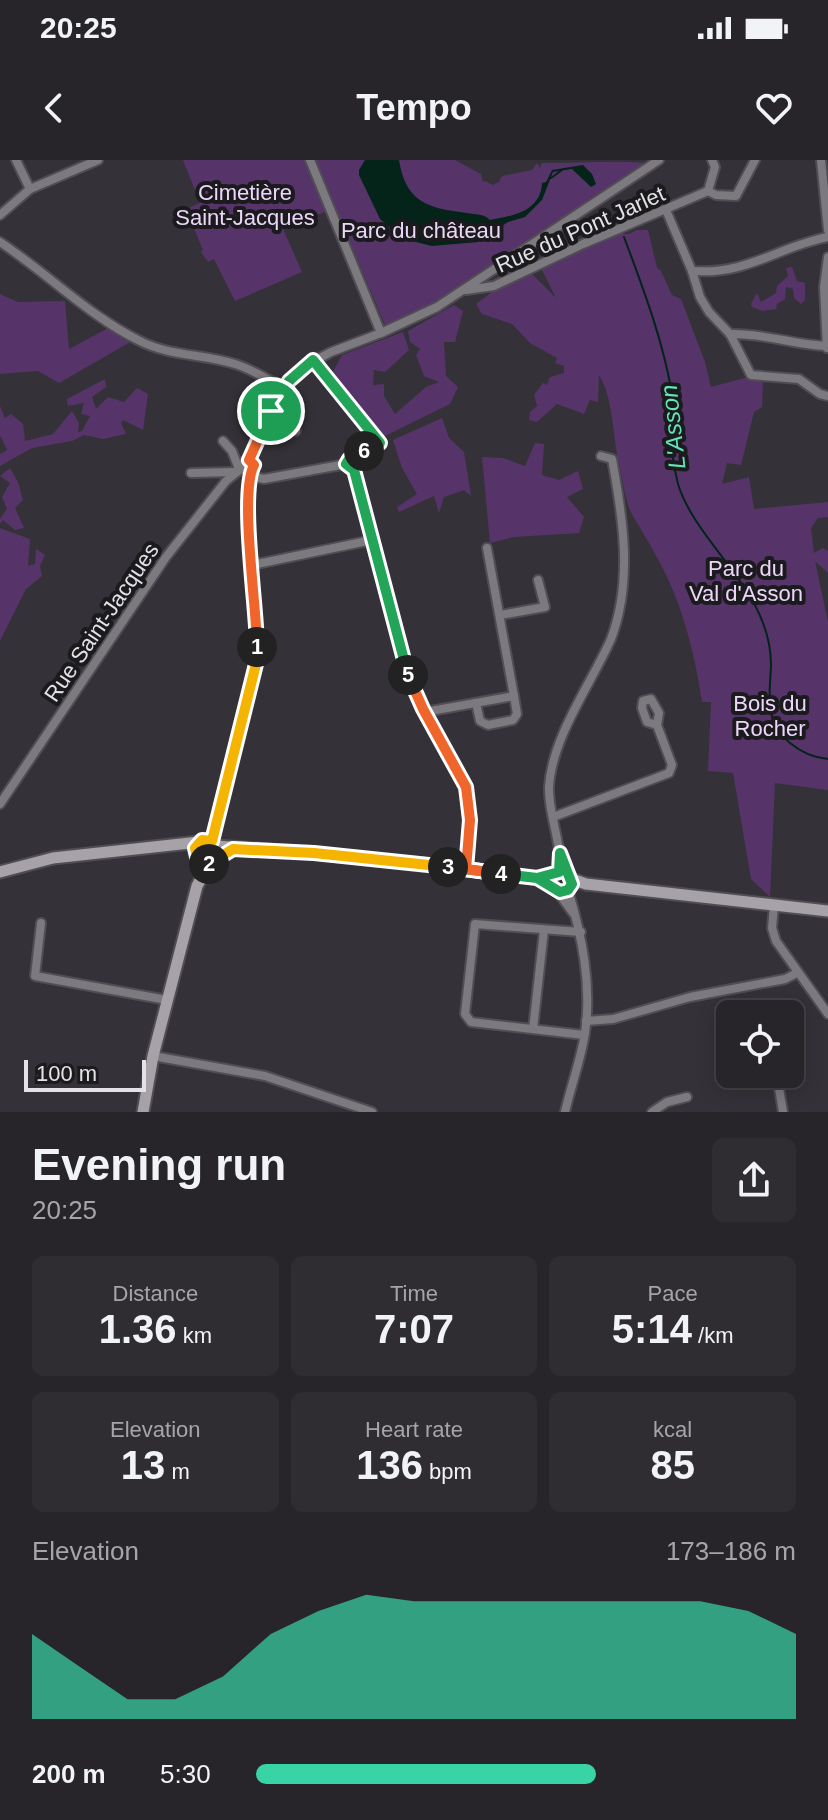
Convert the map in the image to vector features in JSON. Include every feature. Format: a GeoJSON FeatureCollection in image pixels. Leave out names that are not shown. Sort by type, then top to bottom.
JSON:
{"type":"FeatureCollection","features":[{"type":"Feature","properties":{"kind":"main road"},"geometry":{"type":"LineString","coordinates":[[2,870],[53,858],[206,839],[208,853],[167,1000],[143,1112]]}},
{"type":"Feature","properties":{"kind":"main road"},"geometry":{"type":"LineString","coordinates":[[173,845],[208,853],[233,849],[323,854],[828,911]]}},
{"type":"Feature","properties":{"kind":"street"},"geometry":{"type":"LineString","coordinates":[[16,160],[30,189]]}},
{"type":"Feature","properties":{"kind":"street"},"geometry":{"type":"LineString","coordinates":[[0,215],[30,189],[98,160]]}},
{"type":"Feature","properties":{"kind":"street"},"geometry":{"type":"LineString","coordinates":[[310,160],[381,333]]}},
{"type":"Feature","properties":{"kind":"street"},"geometry":{"type":"LineString","coordinates":[[243,471],[254,465],[249,460],[284,388],[295,374],[313,360],[437,307],[659,160]]}},
{"type":"Feature","properties":{"kind":"street"},"geometry":{"type":"LineString","coordinates":[[708,191],[715,167],[712,160]]}},
{"type":"Feature","properties":{"kind":"street","name":"Rue du Pont Jarlet"},"geometry":{"type":"LineString","coordinates":[[464,291],[486,289],[708,191],[722,196],[736,196],[755,160]]}},
{"type":"Feature","properties":{"kind":"street"},"geometry":{"type":"LineString","coordinates":[[821,160],[828,230]]}},
{"type":"Feature","properties":{"kind":"street"},"geometry":{"type":"LineString","coordinates":[[666,210],[700,297],[709,312],[730,334],[751,375],[799,379],[828,396]]}},
{"type":"Feature","properties":{"kind":"street"},"geometry":{"type":"LineString","coordinates":[[692,271],[736,270],[828,237]]}},
{"type":"Feature","properties":{"kind":"street"},"geometry":{"type":"LineString","coordinates":[[0,242],[139,341],[165,350],[235,364],[284,388]]}},
{"type":"Feature","properties":{"kind":"street"},"geometry":{"type":"LineString","coordinates":[[730,334],[751,333],[796,345],[827,349],[824,287],[828,257]]}},
{"type":"Feature","properties":{"kind":"street"},"geometry":{"type":"LineString","coordinates":[[505,263],[507,273],[513,277]]}},
{"type":"Feature","properties":{"kind":"street"},"geometry":{"type":"LineString","coordinates":[[313,360],[380,443],[349,459],[346,464]]}},
{"type":"Feature","properties":{"kind":"street"},"geometry":{"type":"LineString","coordinates":[[271,411],[293,422],[296,431]]}},
{"type":"Feature","properties":{"kind":"street"},"geometry":{"type":"LineString","coordinates":[[208,853],[256,664],[257,636],[243,471],[223,441]]}},
{"type":"Feature","properties":{"kind":"street"},"geometry":{"type":"LineString","coordinates":[[565,1112],[586,1021],[581,932],[562,882],[549,788],[554,758],[611,639],[623,586],[620,502],[612,459],[601,456]]}},
{"type":"Feature","properties":{"kind":"street"},"geometry":{"type":"LineString","coordinates":[[191,473],[243,471],[264,479],[346,464],[354,470],[405,663],[425,712],[466,787],[470,820],[466,869]]}},
{"type":"Feature","properties":{"kind":"street","name":"Rue Saint-Jacques"},"geometry":{"type":"LineString","coordinates":[[0,804],[166,557],[200,512],[243,471]]}},
{"type":"Feature","properties":{"kind":"street"},"geometry":{"type":"LineString","coordinates":[[252,565],[372,540]]}},
{"type":"Feature","properties":{"kind":"street"},"geometry":{"type":"LineString","coordinates":[[476,703],[480,721],[488,725],[513,720],[517,714],[487,548]]}},
{"type":"Feature","properties":{"kind":"street"},"geometry":{"type":"LineString","coordinates":[[500,615],[545,607],[538,580]]}},
{"type":"Feature","properties":{"kind":"street"},"geometry":{"type":"LineString","coordinates":[[425,712],[514,696]]}},
{"type":"Feature","properties":{"kind":"street"},"geometry":{"type":"LineString","coordinates":[[553,817],[669,773],[672,765],[657,725]]}},
{"type":"Feature","properties":{"kind":"street"},"geometry":{"type":"LineString","coordinates":[[774,906],[772,928],[776,941],[828,1014]]}},
{"type":"Feature","properties":{"kind":"street"},"geometry":{"type":"LineString","coordinates":[[41,923],[35,976],[167,1000]]}},
{"type":"Feature","properties":{"kind":"street"},"geometry":{"type":"LineString","coordinates":[[581,932],[475,924],[465,1008],[466,1018],[471,1022],[584,1035]]}},
{"type":"Feature","properties":{"kind":"street"},"geometry":{"type":"LineString","coordinates":[[533,1029],[544,930]]}},
{"type":"Feature","properties":{"kind":"street"},"geometry":{"type":"LineString","coordinates":[[586,1021],[613,1019],[690,997],[798,974]]}},
{"type":"Feature","properties":{"kind":"street"},"geometry":{"type":"LineString","coordinates":[[153,1056],[265,1076],[372,1112]]}},
{"type":"Feature","properties":{"kind":"street"},"geometry":{"type":"LineString","coordinates":[[779,1088],[783,1112]]}},
{"type":"Feature","properties":{"kind":"street"},"geometry":{"type":"LineString","coordinates":[[652,1112],[667,1102],[687,1097]]}},
{"type":"Feature","properties":{"kind":"green space","name":"Cimetière Saint-Jacques"},"geometry":{"type":"Polygon","coordinates":[[[183,160],[307,160],[327,211],[283,229],[302,272],[235,301],[214,259],[208,262],[201,252],[203,250],[186,209],[200,203],[183,160]]]}},
{"type":"Feature","properties":{"kind":"green space","name":"Parc du château"},"geometry":{"type":"Polygon","coordinates":[[[315,160],[455,160],[481,174],[483,182],[493,185],[502,176],[532,170],[537,163],[540,168],[542,163],[647,163],[448,296],[386,327],[315,160]]]}},
{"type":"Feature","properties":{"kind":"green space","name":"Parc du Val d'Asson"},"geometry":{"type":"Polygon","coordinates":[[[648,230],[657,268],[672,295],[681,299],[711,387],[752,376],[763,383],[762,407],[754,412],[741,465],[727,463],[722,484],[749,477],[754,509],[828,502],[828,517],[818,518],[811,528],[814,553],[823,548],[828,551],[828,573],[815,561],[828,622],[828,790],[775,783],[770,897],[751,879],[733,773],[708,771],[711,702],[702,702],[690,641],[675,594],[628,506],[604,384],[599,375],[598,402],[590,400],[584,414],[557,404],[537,422],[529,420],[530,412],[537,406],[534,395],[543,383],[547,385],[550,377],[564,373],[564,366],[555,363],[557,358],[530,343],[512,324],[482,314],[476,304],[500,286],[531,273],[556,298],[540,266],[618,234],[648,230]]]}},
{"type":"Feature","properties":{"kind":"green space"},"geometry":{"type":"Polygon","coordinates":[[[792,267],[797,281],[805,283],[805,300],[801,304],[794,298],[793,289],[786,287],[785,299],[777,304],[776,309],[762,311],[752,307],[757,293],[761,302],[776,293],[777,286],[788,276],[786,268],[792,267]]]}},
{"type":"Feature","properties":{"kind":"green space"},"geometry":{"type":"Polygon","coordinates":[[[0,294],[18,302],[65,301],[69,349],[110,327],[132,341],[59,383],[38,371],[0,374],[0,294]]]}},
{"type":"Feature","properties":{"kind":"green space"},"geometry":{"type":"Polygon","coordinates":[[[454,305],[463,311],[455,342],[444,342],[446,376],[458,387],[450,404],[383,437],[330,377],[342,355],[403,332],[409,350],[385,372],[374,370],[373,385],[384,384],[384,396],[395,414],[426,387],[439,382],[424,376],[416,355],[420,349],[410,342],[408,331],[454,305]]]}},
{"type":"Feature","properties":{"kind":"green space"},"geometry":{"type":"Polygon","coordinates":[[[105,379],[106,387],[92,397],[96,409],[108,397],[124,402],[137,388],[148,394],[143,430],[123,420],[121,423],[126,434],[103,439],[84,435],[72,441],[32,448],[0,466],[0,454],[7,450],[0,435],[0,406],[5,418],[11,414],[23,424],[25,441],[53,434],[72,411],[79,423],[78,432],[82,431],[90,416],[81,414],[84,403],[68,406],[67,399],[105,379]]]}},
{"type":"Feature","properties":{"kind":"green space"},"geometry":{"type":"Polygon","coordinates":[[[442,418],[449,438],[464,452],[471,496],[464,490],[444,497],[439,513],[434,496],[399,512],[397,507],[417,494],[402,468],[393,440],[442,418]]]}},
{"type":"Feature","properties":{"kind":"green space"},"geometry":{"type":"Polygon","coordinates":[[[535,443],[544,444],[542,475],[559,480],[578,471],[583,489],[567,497],[584,517],[579,533],[514,537],[490,543],[482,457],[503,458],[525,466],[535,443]]]}},
{"type":"Feature","properties":{"kind":"green space"},"geometry":{"type":"Polygon","coordinates":[[[10,468],[23,500],[15,508],[24,528],[15,530],[3,520],[0,524],[7,509],[2,497],[10,483],[0,476],[10,468]]]}},
{"type":"Feature","properties":{"kind":"green space"},"geometry":{"type":"Polygon","coordinates":[[[0,528],[30,539],[28,566],[35,564],[36,549],[45,555],[40,566],[42,576],[26,589],[0,641],[0,528]]]}},
{"type":"Feature","properties":{"kind":"shaded area"},"geometry":{"type":"Polygon","coordinates":[[[365,160],[399,160],[407,186],[421,201],[441,209],[482,215],[490,220],[516,214],[531,206],[552,170],[583,165],[596,184],[591,187],[572,169],[553,172],[542,200],[525,217],[508,222],[478,242],[432,246],[404,239],[380,219],[359,175],[365,160]]]}},
{"type":"Feature","properties":{"kind":"waterway","name":"L'Asson"},"geometry":{"type":"LineString","coordinates":[[551,178],[562,170]]}},
{"type":"Feature","properties":{"kind":"waterway","name":"L'Asson"},"geometry":{"type":"LineString","coordinates":[[624,237],[652,314],[668,374],[673,400],[671,443],[678,484],[695,519],[744,587],[763,623],[771,665],[770,707],[776,726],[781,735],[799,749],[828,759]]}},
{"type":"Feature","properties":{"kind":"route"},"geometry":{"type":"LineString","coordinates":[[271,411],[249,460],[254,465],[250,471],[249,499],[256,664],[212,841],[206,839],[199,842],[195,848],[196,856],[209,864],[233,849],[275,850],[537,878],[559,872],[560,853],[572,882],[568,890],[557,891],[537,878],[466,869],[470,820],[466,787],[423,709],[408,673],[354,470],[346,464],[349,459],[380,443],[313,360],[289,381],[271,411]]}},
{"type":"Feature","properties":{"kind":"park label","name":"Bois du Rocher"},"geometry":{"type":"Point","coordinates":[770,716]}}]}
